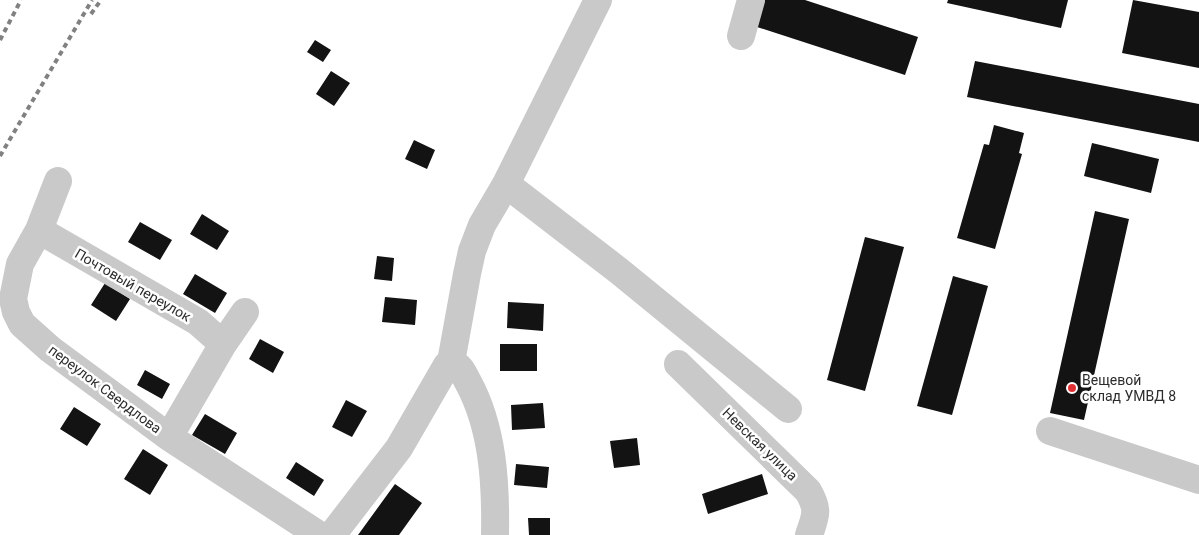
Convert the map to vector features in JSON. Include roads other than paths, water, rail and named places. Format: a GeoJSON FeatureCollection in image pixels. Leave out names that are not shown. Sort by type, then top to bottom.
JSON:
{"type":"FeatureCollection","features":[{"type":"Feature","properties":{"kind":"street"},"geometry":{"type":"LineString","coordinates":[[332,535],[399,448],[447,365],[452,362],[472,251],[482,225],[506,184],[598,0]]}},
{"type":"Feature","properties":{"kind":"street"},"geometry":{"type":"LineString","coordinates":[[741,36],[751,0]]}},
{"type":"Feature","properties":{"kind":"street","name":"переулок Свердлова"},"geometry":{"type":"LineString","coordinates":[[58,181],[38,230],[20,264],[14,298],[16,312],[22,324],[50,348],[169,437],[319,535]]}},
{"type":"Feature","properties":{"kind":"street"},"geometry":{"type":"LineString","coordinates":[[506,184],[619,271],[788,409]]}},
{"type":"Feature","properties":{"kind":"street","name":"Почтовый переулок"},"geometry":{"type":"LineString","coordinates":[[38,230],[198,322],[224,344]]}},
{"type":"Feature","properties":{"kind":"street"},"geometry":{"type":"LineString","coordinates":[[169,437],[245,312]]}},
{"type":"Feature","properties":{"kind":"street"},"geometry":{"type":"LineString","coordinates":[[452,362],[459,366],[478,399],[490,443],[494,478],[495,535]]}},
{"type":"Feature","properties":{"kind":"street","name":"Невская улица"},"geometry":{"type":"LineString","coordinates":[[678,364],[808,491],[815,502],[817,512],[809,535]]}},
{"type":"Feature","properties":{"kind":"street"},"geometry":{"type":"LineString","coordinates":[[1050,431],[1199,480]]}},
{"type":"Feature","properties":{"kind":"railway"},"geometry":{"type":"LineString","coordinates":[[0,40],[21,0]]}},
{"type":"Feature","properties":{"kind":"railway"},"geometry":{"type":"LineString","coordinates":[[0,156],[92,0]]}},
{"type":"Feature","properties":{"kind":"railway"},"geometry":{"type":"LineString","coordinates":[[91,14],[101,0]]}},
{"type":"Feature","properties":{"kind":"place","name":"Вещевой склад УМВД 8"},"geometry":{"type":"Point","coordinates":[1072,388]}}]}
